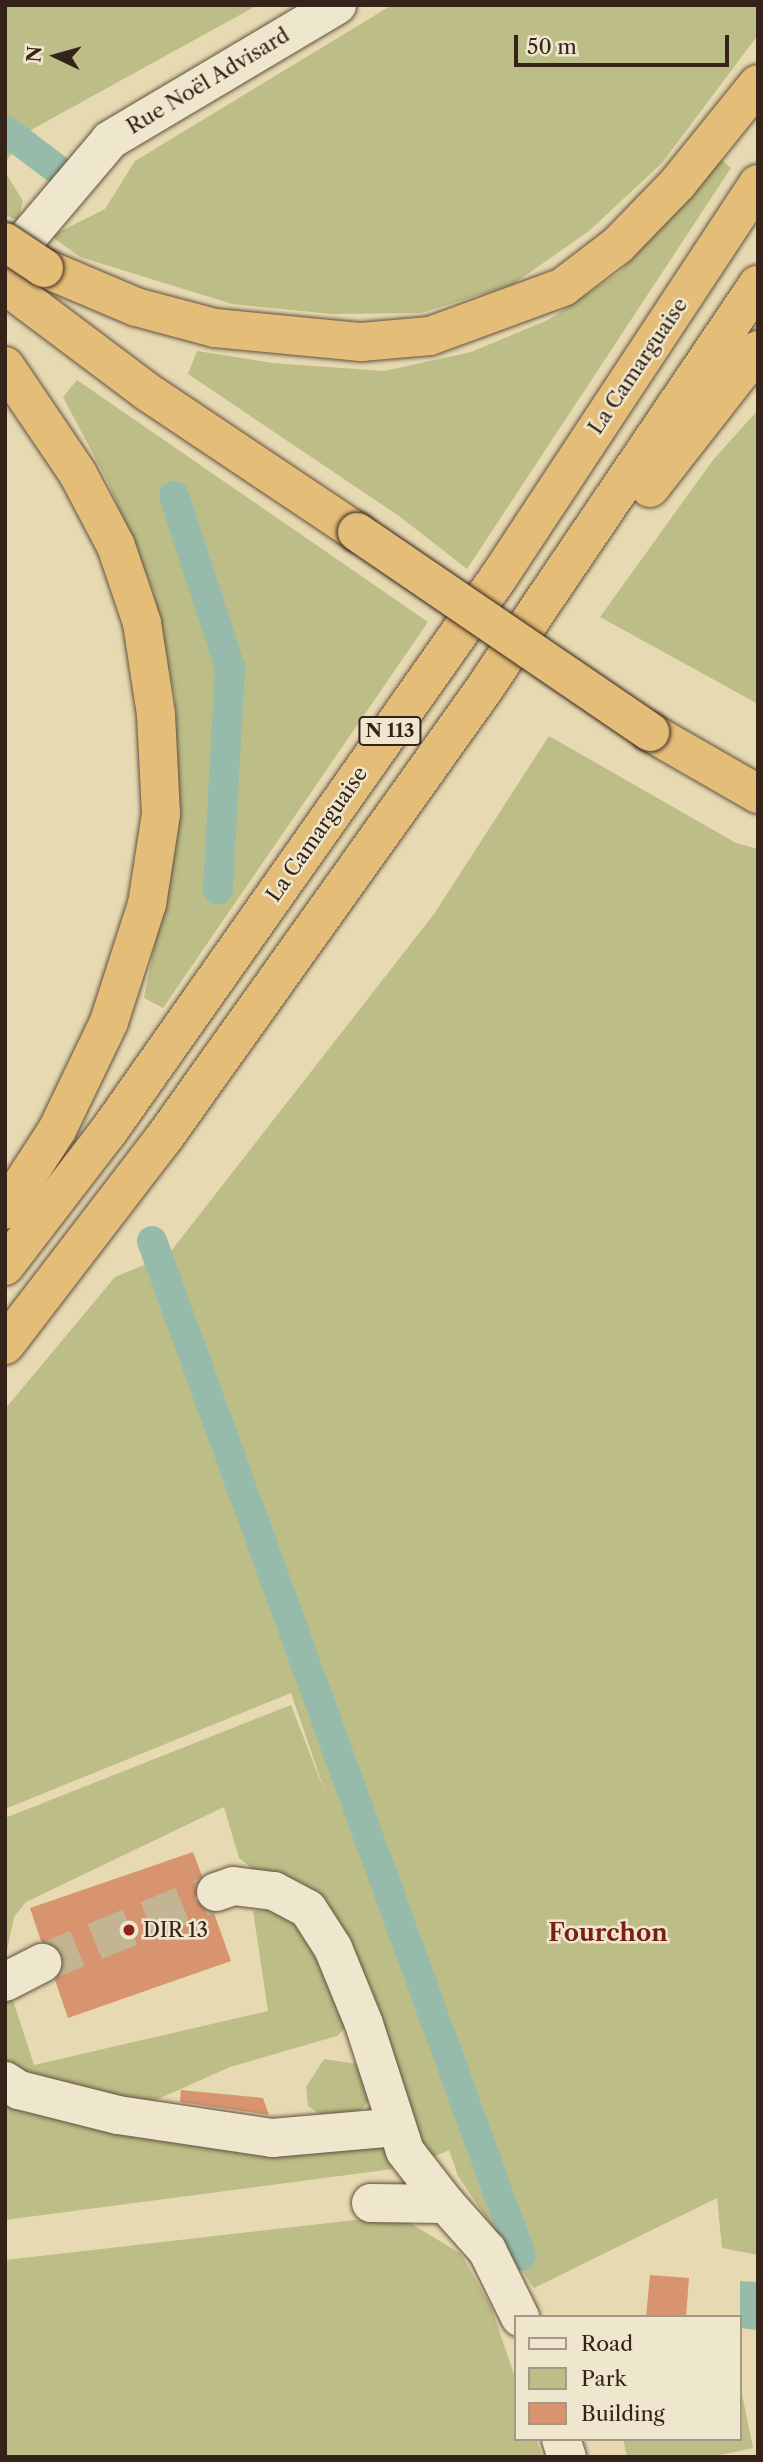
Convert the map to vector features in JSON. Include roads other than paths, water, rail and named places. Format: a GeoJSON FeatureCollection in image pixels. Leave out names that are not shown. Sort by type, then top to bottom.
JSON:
{"type":"FeatureCollection","features":[{"type":"Feature","properties":{"kind":"highway"},"geometry":{"type":"LineString","coordinates":[[5,242],[44,268],[136,307],[215,328],[361,342],[430,336],[563,287],[618,245],[678,183],[758,84]]}},
{"type":"Feature","properties":{"kind":"highway","name":"La Camarguaise"},"geometry":{"type":"LineString","coordinates":[[5,1266],[116,1121],[490,589],[758,184]]}},
{"type":"Feature","properties":{"kind":"highway","name":"N 113"},"geometry":{"type":"LineString","coordinates":[[5,1345],[164,1138],[482,692],[758,285]]}},
{"type":"Feature","properties":{"kind":"highway"},"geometry":{"type":"LineString","coordinates":[[14,293],[146,391],[650,732],[758,794]]}},
{"type":"Feature","properties":{"kind":"highway"},"geometry":{"type":"LineString","coordinates":[[482,692],[578,584],[758,349]]}},
{"type":"Feature","properties":{"kind":"highway"},"geometry":{"type":"LineString","coordinates":[[5,366],[78,474],[116,546],[142,623],[156,715],[160,814],[147,904],[109,1022],[57,1130],[5,1210]]}},
{"type":"Feature","properties":{"kind":"street","name":"Rue Noël Advisard"},"geometry":{"type":"LineString","coordinates":[[5,264],[110,140],[337,5]]}},
{"type":"Feature","properties":{"kind":"street"},"geometry":{"type":"LineString","coordinates":[[216,1892],[233,1886],[274,1891],[308,1909],[334,1948],[405,2151],[446,2204],[487,2250],[519,2315]]}},
{"type":"Feature","properties":{"kind":"street"},"geometry":{"type":"LineString","coordinates":[[5,1982],[42,1963]]}},
{"type":"Feature","properties":{"kind":"street"},"geometry":{"type":"LineString","coordinates":[[5,2081],[19,2090],[118,2115],[272,2138],[397,2127]]}},
{"type":"Feature","properties":{"kind":"street"},"geometry":{"type":"LineString","coordinates":[[371,2203],[446,2204]]}},
{"type":"Feature","properties":{"kind":"waterway"},"geometry":{"type":"LineString","coordinates":[[5,130],[58,170]]}},
{"type":"Feature","properties":{"kind":"waterway"},"geometry":{"type":"LineString","coordinates":[[174,496],[230,667],[218,890]]}},
{"type":"Feature","properties":{"kind":"waterway"},"geometry":{"type":"LineString","coordinates":[[152,1241],[521,2256]]}},
{"type":"Feature","properties":{"kind":"tunnel"},"geometry":{"type":"LineString","coordinates":[[42,1963],[216,1892]]}},
{"type":"Feature","properties":{"kind":"place","name":"DIR 13"},"geometry":{"type":"Point","coordinates":[129,1930]}},
{"type":"Feature","properties":{"kind":"district","name":"Fourchon"},"geometry":{"type":"Point","coordinates":[608,1933]}}]}
